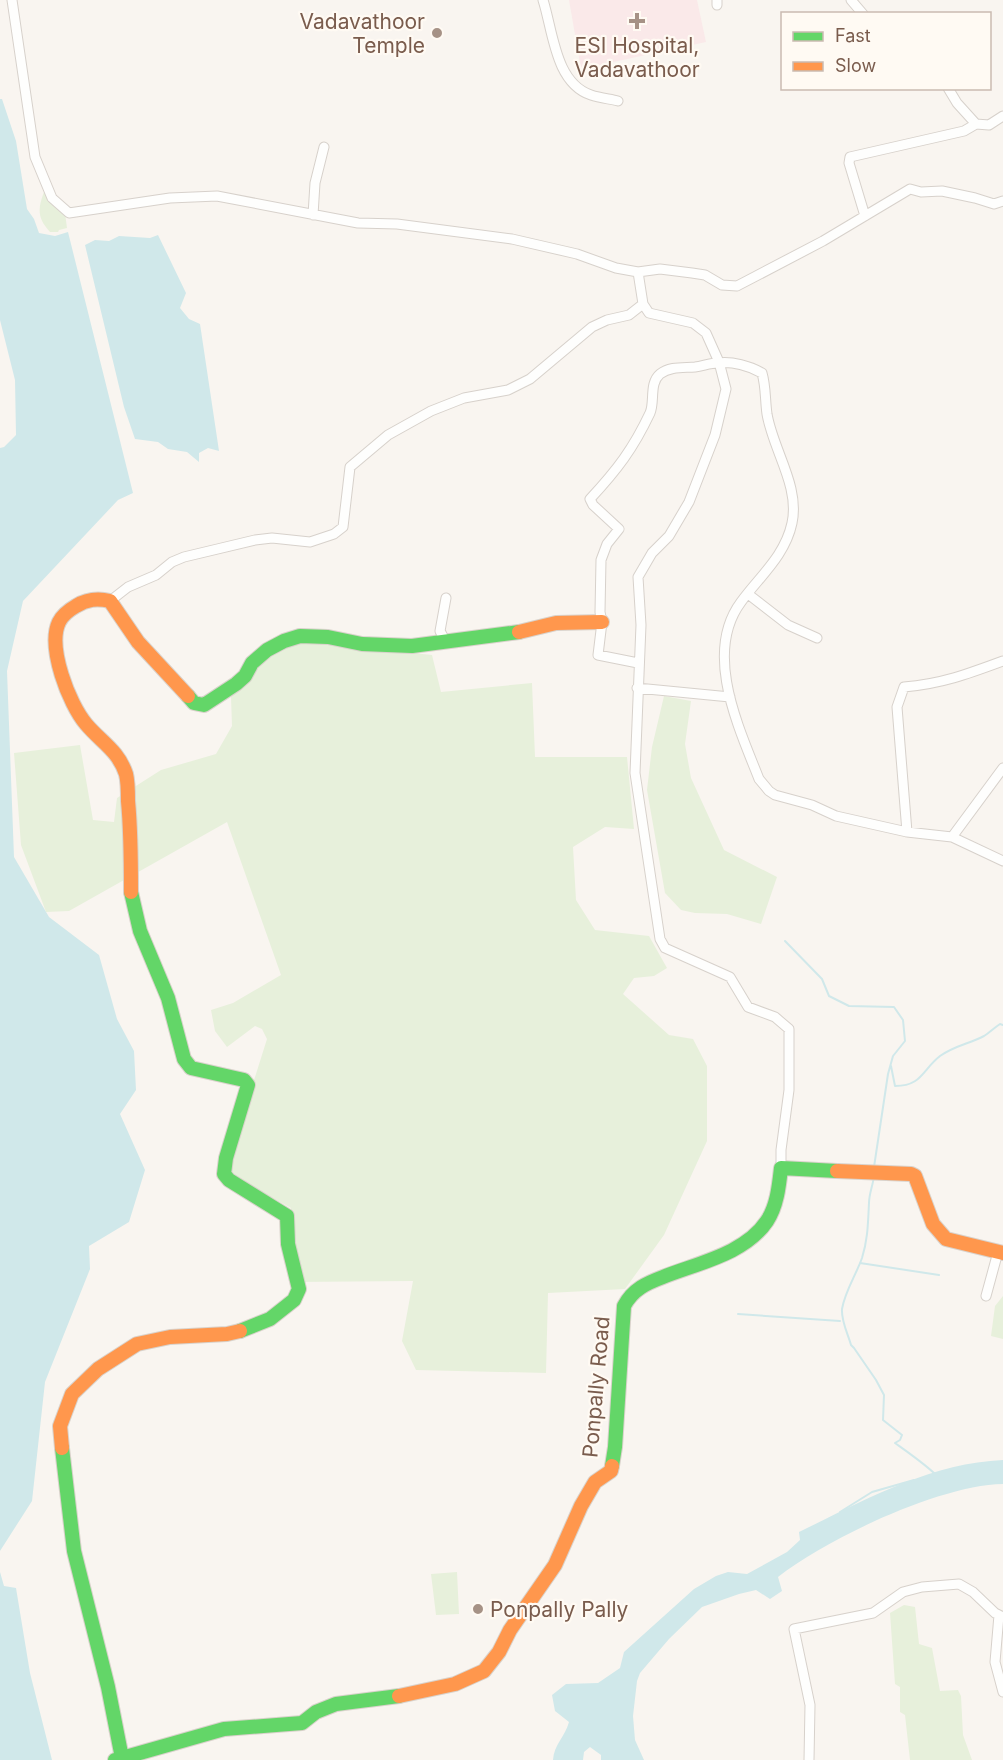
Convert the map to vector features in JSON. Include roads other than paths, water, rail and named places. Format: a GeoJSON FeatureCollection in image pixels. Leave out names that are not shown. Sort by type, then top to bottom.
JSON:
{"type":"FeatureCollection","features":[{"type":"Feature","properties":{"kind":"street"},"geometry":{"type":"LineString","coordinates":[[12,0],[35,157],[52,198],[69,213],[170,198],[217,196],[358,223],[397,224],[512,239],[577,254],[616,268],[638,272],[660,269],[699,274],[722,285],[737,286],[823,240],[910,189],[921,192],[942,191],[994,204],[1003,201]]}},
{"type":"Feature","properties":{"kind":"street"},"geometry":{"type":"LineString","coordinates":[[543,0],[549,17],[552,38],[569,80],[589,95],[618,101]]}},
{"type":"Feature","properties":{"kind":"street"},"geometry":{"type":"LineString","coordinates":[[851,0],[861,12]]}},
{"type":"Feature","properties":{"kind":"street"},"geometry":{"type":"LineString","coordinates":[[949,90],[975,124]]}},
{"type":"Feature","properties":{"kind":"street"},"geometry":{"type":"LineString","coordinates":[[865,216],[849,163],[850,158],[964,131],[975,124],[989,125],[1003,116]]}},
{"type":"Feature","properties":{"kind":"street"},"geometry":{"type":"LineString","coordinates":[[314,215],[315,183],[324,147]]}},
{"type":"Feature","properties":{"kind":"street"},"geometry":{"type":"LineString","coordinates":[[638,272],[643,304],[649,313],[693,323],[706,333],[719,362],[726,389],[715,435],[688,502],[669,536],[652,553],[638,577],[640,625],[635,773],[660,939],[665,948],[730,977],[748,1006],[775,1017],[789,1029],[789,1090],[781,1168],[915,1176],[933,1224],[946,1239],[1001,1253],[986,1296]]}},
{"type":"Feature","properties":{"kind":"street"},"geometry":{"type":"LineString","coordinates":[[110,601],[128,587],[156,576],[172,562],[184,557],[255,540],[272,538],[310,542],[334,534],[343,527],[350,467],[388,435],[431,411],[464,398],[508,390],[530,379],[592,327],[629,315],[643,304]]}},
{"type":"Feature","properties":{"kind":"street"},"geometry":{"type":"LineString","coordinates":[[638,663],[598,655],[602,622],[600,612],[601,560],[608,544],[619,529],[593,505],[590,499],[615,472],[637,441],[653,407],[654,383],[659,375],[675,368],[719,362],[741,365],[762,374],[767,415],[793,500],[794,514],[789,537],[774,563],[739,604],[725,638],[726,675],[730,697],[759,780],[769,791],[812,805],[836,816],[907,832],[952,837],[1003,861]]}},
{"type":"Feature","properties":{"kind":"street"},"geometry":{"type":"LineString","coordinates":[[748,594],[788,625],[817,638]]}},
{"type":"Feature","properties":{"kind":"street"},"geometry":{"type":"LineString","coordinates":[[117,1760],[108,1687],[74,1551],[60,1426],[72,1394],[98,1369],[137,1344],[170,1337],[227,1334],[248,1330],[270,1319],[294,1300],[299,1288],[288,1244],[287,1215],[229,1180],[224,1174],[226,1158],[248,1085],[244,1080],[191,1068],[184,1059],[168,998],[140,930],[130,892],[132,840],[126,774],[113,749],[86,724],[64,681],[55,637],[59,622],[66,612],[84,602],[98,598],[110,601],[142,649],[194,703],[204,705],[245,676],[252,663],[267,650],[300,636],[315,635],[362,644],[398,646],[509,634],[556,623],[602,622]]}},
{"type":"Feature","properties":{"kind":"street"},"geometry":{"type":"LineString","coordinates":[[446,598],[440,631],[446,642]]}},
{"type":"Feature","properties":{"kind":"street"},"geometry":{"type":"LineString","coordinates":[[907,832],[897,708],[904,687],[931,685],[968,675],[1003,661]]}},
{"type":"Feature","properties":{"kind":"street"},"geometry":{"type":"LineString","coordinates":[[637,688],[730,697]]}},
{"type":"Feature","properties":{"kind":"street"},"geometry":{"type":"LineString","coordinates":[[952,837],[1003,768]]}},
{"type":"Feature","properties":{"kind":"street","name":"Ponpally Road"},"geometry":{"type":"LineString","coordinates":[[117,1760],[224,1730],[302,1723],[316,1712],[336,1704],[403,1696],[431,1690],[454,1684],[484,1671],[499,1652],[537,1589],[555,1565],[581,1506],[595,1482],[611,1471],[615,1447],[624,1306],[629,1295],[648,1283],[732,1249],[757,1233],[767,1220],[779,1193],[781,1168]]}},
{"type":"Feature","properties":{"kind":"street"},"geometry":{"type":"LineString","coordinates":[[809,1760],[810,1705],[794,1629],[873,1613],[903,1592],[922,1587],[959,1584],[1001,1616],[995,1662],[1003,1692]]}},
{"type":"Feature","properties":{"kind":"water"},"geometry":{"type":"Polygon","coordinates":[[[0,99],[2,99],[16,141],[27,209],[39,233],[55,236],[68,232],[133,493],[118,500],[23,601],[7,671],[14,857],[49,917],[99,955],[117,1019],[134,1051],[136,1090],[120,1114],[145,1170],[129,1222],[89,1246],[90,1269],[45,1382],[32,1501],[0,1551],[0,448],[16,435],[15,380],[0,320],[0,99]]]}},
{"type":"Feature","properties":{"kind":"water"},"geometry":{"type":"Polygon","coordinates":[[[158,235],[186,293],[180,308],[189,319],[200,324],[219,451],[208,448],[199,453],[199,462],[187,452],[168,449],[158,442],[135,439],[124,407],[85,245],[95,240],[109,241],[119,236],[150,238],[158,235]]]}},
{"type":"Feature","properties":{"kind":"water"},"geometry":{"type":"Polygon","coordinates":[[[1003,1460],[1003,1484],[948,1493],[886,1516],[855,1531],[825,1546],[778,1577],[782,1591],[770,1599],[756,1590],[702,1607],[669,1639],[640,1673],[633,1716],[635,1740],[644,1760],[601,1760],[601,1755],[590,1747],[584,1752],[583,1760],[553,1760],[555,1749],[569,1722],[555,1711],[552,1695],[566,1684],[598,1683],[620,1668],[624,1652],[694,1589],[728,1572],[747,1574],[787,1552],[800,1540],[799,1532],[872,1496],[949,1468],[1003,1460]]]}},
{"type":"Feature","properties":{"kind":"water"},"geometry":{"type":"Polygon","coordinates":[[[0,1572],[4,1586],[16,1588],[30,1673],[52,1760],[0,1760],[0,1572]]]}},
{"type":"Feature","properties":{"kind":"waterway"},"geometry":{"type":"LineString","coordinates":[[785,941],[822,979],[829,996],[849,1006],[894,1007],[903,1020],[905,1041],[893,1056],[888,1074],[874,1167]]}},
{"type":"Feature","properties":{"kind":"waterway"},"geometry":{"type":"LineString","coordinates":[[891,1066],[895,1086],[911,1083],[940,1056],[984,1036],[1000,1024],[1003,1025]]}},
{"type":"Feature","properties":{"kind":"waterway"},"geometry":{"type":"LineString","coordinates":[[874,1176],[864,1251],[846,1296],[842,1309],[843,1318],[851,1345],[884,1395],[883,1420],[902,1435],[895,1443],[934,1473]]}},
{"type":"Feature","properties":{"kind":"waterway"},"geometry":{"type":"LineString","coordinates":[[860,1263],[939,1275]]}},
{"type":"Feature","properties":{"kind":"waterway"},"geometry":{"type":"LineString","coordinates":[[738,1314],[840,1321]]}},
{"type":"Feature","properties":{"kind":"waterway"},"geometry":{"type":"LineString","coordinates":[[840,1512],[872,1492],[914,1480]]}},
{"type":"Feature","properties":{"kind":"place","name":"ESI Hospital, Vadavathoor"},"geometry":{"type":"Point","coordinates":[637,21]}},
{"type":"Feature","properties":{"kind":"place","name":"Vadavathoor Temple"},"geometry":{"type":"Point","coordinates":[437,33]}},
{"type":"Feature","properties":{"kind":"place","name":"Ponpally Pally"},"geometry":{"type":"Point","coordinates":[478,1609]}}]}
